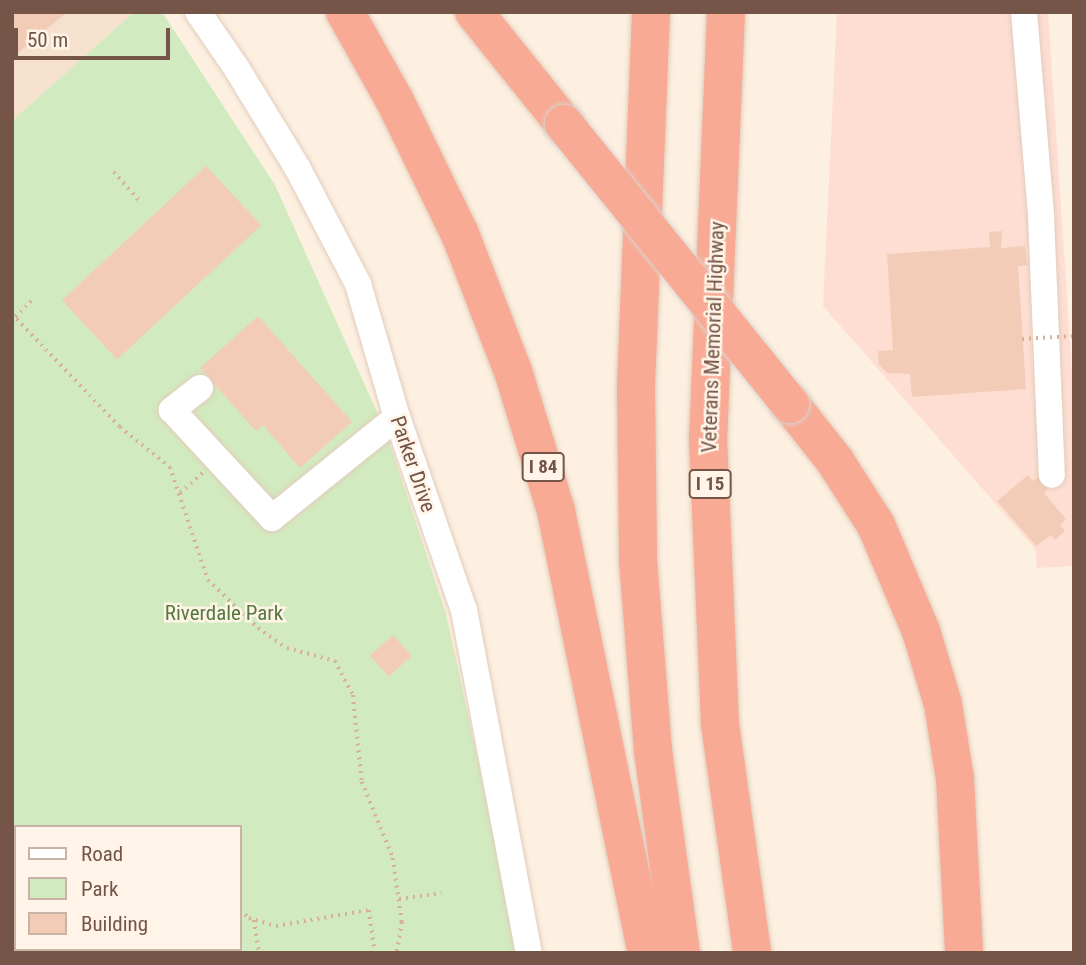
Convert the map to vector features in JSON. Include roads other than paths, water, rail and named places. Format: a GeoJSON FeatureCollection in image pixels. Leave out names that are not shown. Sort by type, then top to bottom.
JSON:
{"type":"FeatureCollection","features":[{"type":"Feature","properties":{"kind":"highway","name":"I 84"},"geometry":{"type":"LineString","coordinates":[[345,12],[395,101],[460,234],[513,371],[556,510],[647,953]]}},
{"type":"Feature","properties":{"kind":"highway"},"geometry":{"type":"LineString","coordinates":[[474,12],[835,461],[876,525],[908,594],[943,704],[953,766],[964,953]]}},
{"type":"Feature","properties":{"kind":"highway"},"geometry":{"type":"LineString","coordinates":[[651,12],[636,390],[638,559],[653,751],[681,953]]}},
{"type":"Feature","properties":{"kind":"highway","name":"Veterans Memorial Highway"},"geometry":{"type":"LineString","coordinates":[[726,12],[708,438],[720,724],[752,953]]}},
{"type":"Feature","properties":{"kind":"street","name":"Parker Drive"},"geometry":{"type":"LineString","coordinates":[[198,12],[237,69],[298,169],[358,284],[397,417],[464,610],[529,953]]}},
{"type":"Feature","properties":{"kind":"street"},"geometry":{"type":"LineString","coordinates":[[1024,12],[1041,216],[1052,475]]}},
{"type":"Feature","properties":{"kind":"street"},"geometry":{"type":"LineString","coordinates":[[200,388],[172,410],[272,518],[397,417]]}},
{"type":"Feature","properties":{"kind":"park label","name":"Riverdale Park"},"geometry":{"type":"Point","coordinates":[224,613]}}]}
